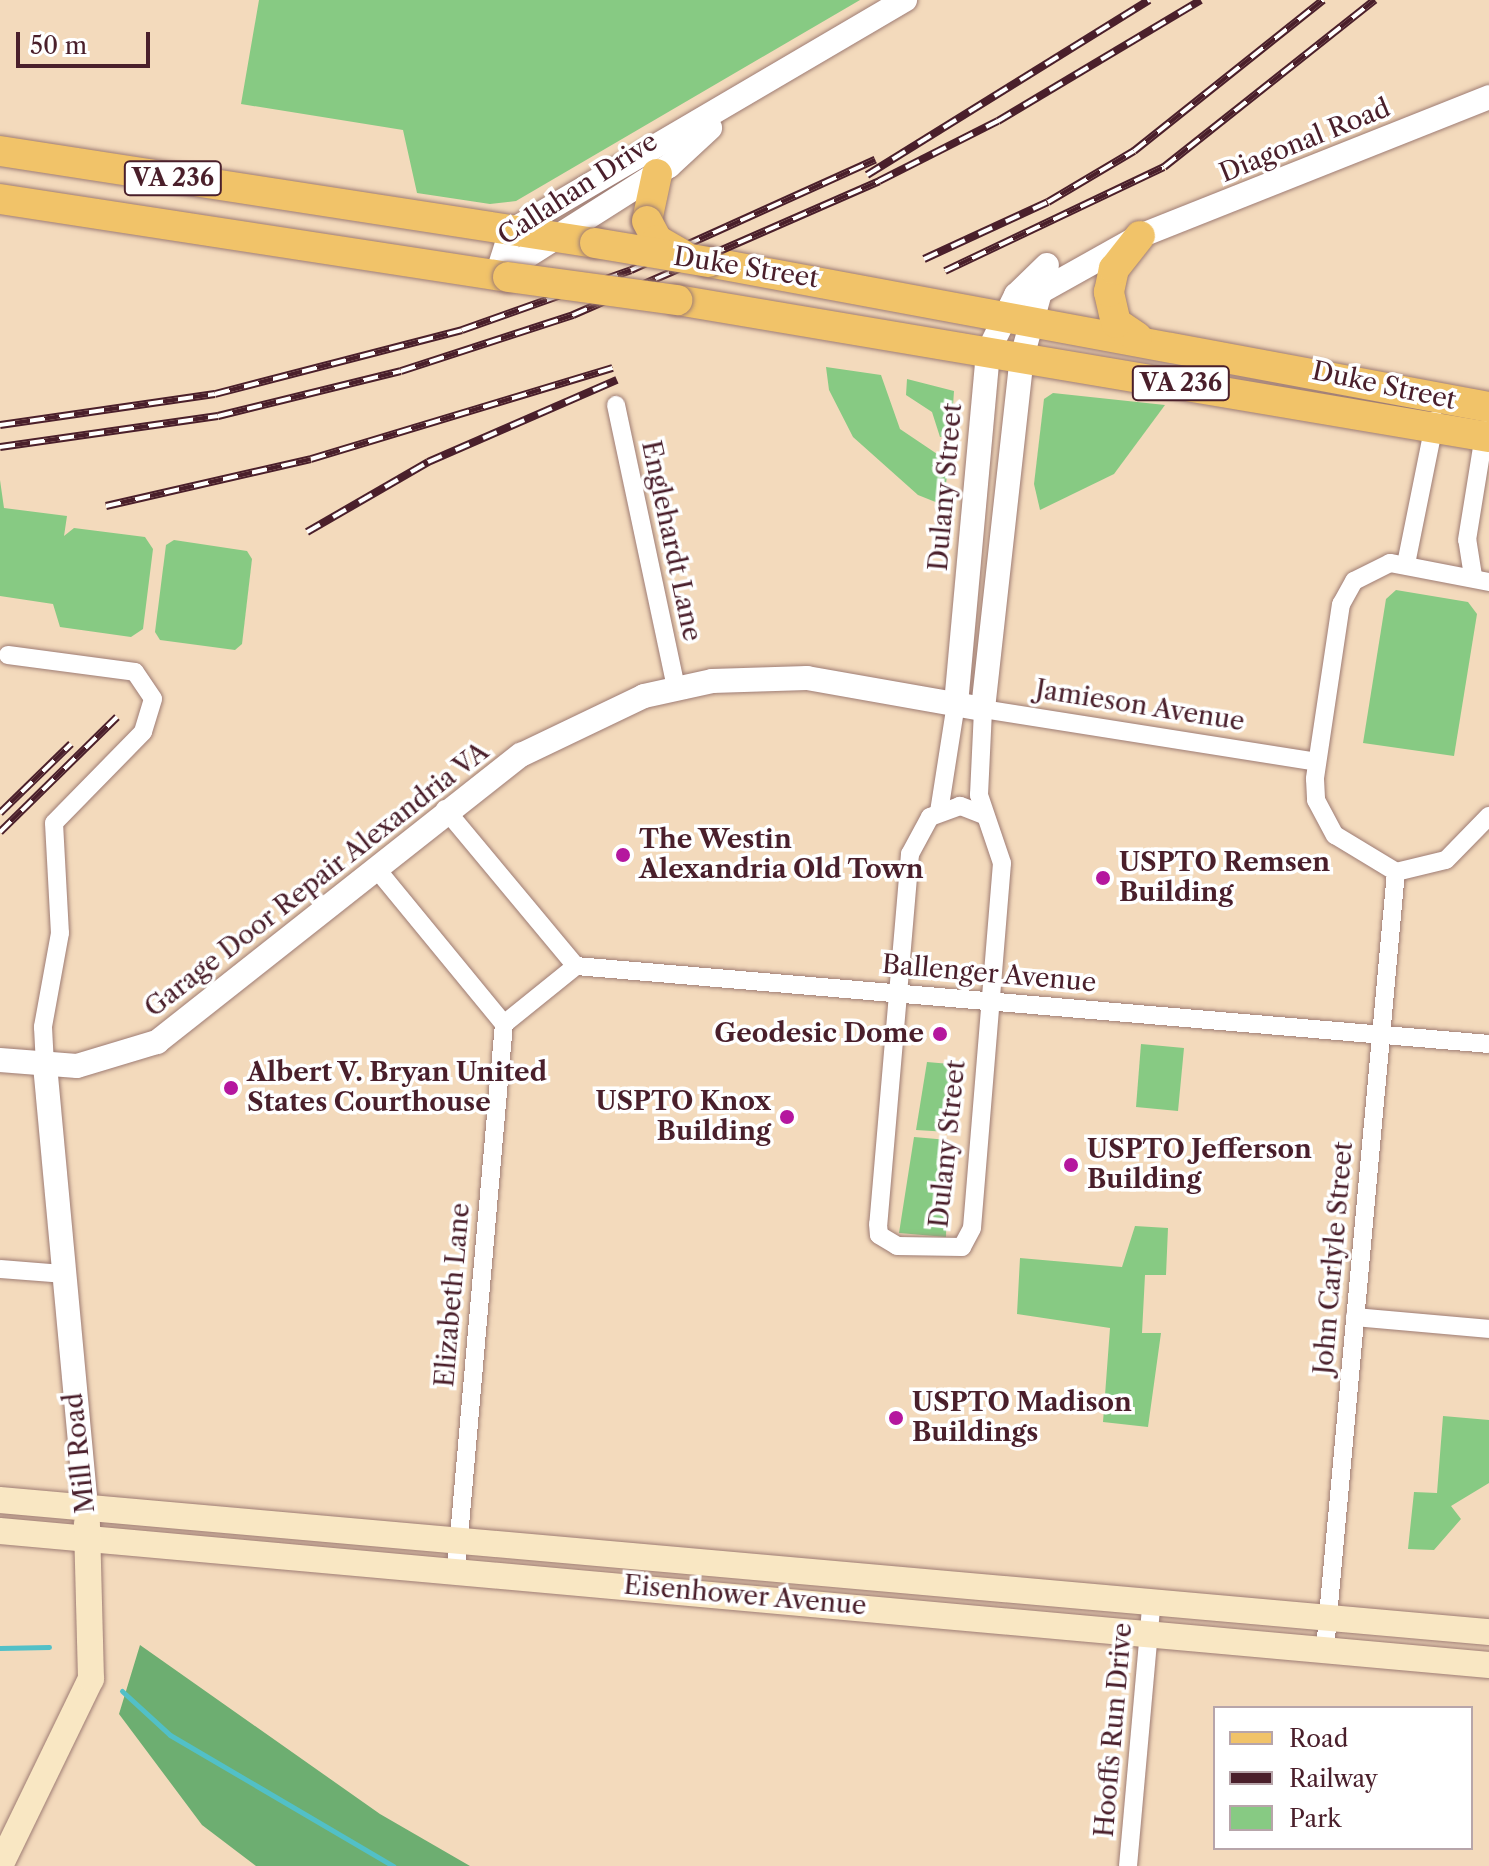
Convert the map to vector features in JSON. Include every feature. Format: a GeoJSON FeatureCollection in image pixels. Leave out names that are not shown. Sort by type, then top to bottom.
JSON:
{"type":"FeatureCollection","features":[{"type":"Feature","properties":{"kind":"main road","name":"Duke Street"},"geometry":{"type":"LineString","coordinates":[[0,151],[595,243],[1016,314],[1139,337],[1488,423]]}},
{"type":"Feature","properties":{"kind":"main road"},"geometry":{"type":"LineString","coordinates":[[657,174],[647,221],[664,245],[708,262]]}},
{"type":"Feature","properties":{"kind":"main road","name":"Duke Street"},"geometry":{"type":"LineString","coordinates":[[0,199],[677,300],[988,352],[1436,411]]}},
{"type":"Feature","properties":{"kind":"main road"},"geometry":{"type":"LineString","coordinates":[[1139,337],[1116,323],[1109,292],[1114,269],[1140,236]]}},
{"type":"Feature","properties":{"kind":"main road","name":"Eisenhower Avenue"},"geometry":{"type":"LineString","coordinates":[[0,1500],[1152,1599],[1489,1632]]}},
{"type":"Feature","properties":{"kind":"main road","name":"Mill Road"},"geometry":{"type":"LineString","coordinates":[[0,1866],[86,1698],[95,1636],[86,1508]]}},
{"type":"Feature","properties":{"kind":"main road","name":"Eisenhower Avenue"},"geometry":{"type":"LineString","coordinates":[[0,1531],[1149,1631],[1489,1665]]}},
{"type":"Feature","properties":{"kind":"street","name":"Callahan Drive"},"geometry":{"type":"LineString","coordinates":[[502,276],[511,231],[735,104],[905,0]]}},
{"type":"Feature","properties":{"kind":"street","name":"Diagonal Road"},"geometry":{"type":"LineString","coordinates":[[1016,314],[1044,266],[1140,236],[1489,97]]}},
{"type":"Feature","properties":{"kind":"street","name":"Callahan Drive"},"geometry":{"type":"LineString","coordinates":[[502,276],[550,237],[657,174],[735,104]]}},
{"type":"Feature","properties":{"kind":"street","name":"Dulany Street"},"geometry":{"type":"LineString","coordinates":[[1016,314],[988,352],[956,704],[939,812],[917,831],[910,854],[879,1235],[911,1247],[962,1247],[972,1228],[1002,863],[996,831],[984,815],[983,709],[1022,357]]}},
{"type":"Feature","properties":{"kind":"street"},"geometry":{"type":"LineString","coordinates":[[1016,314],[1022,357]]}},
{"type":"Feature","properties":{"kind":"street","name":"Englehardt Lane"},"geometry":{"type":"LineString","coordinates":[[616,405],[676,687]]}},
{"type":"Feature","properties":{"kind":"street"},"geometry":{"type":"LineString","coordinates":[[1406,564],[1436,411]]}},
{"type":"Feature","properties":{"kind":"street"},"geometry":{"type":"LineString","coordinates":[[1481,579],[1467,540],[1488,423]]}},
{"type":"Feature","properties":{"kind":"street"},"geometry":{"type":"LineString","coordinates":[[1481,579],[1406,564],[1370,569],[1348,587],[1316,762],[1316,800],[1335,835],[1396,872],[1446,860],[1489,816]]}},
{"type":"Feature","properties":{"kind":"street"},"geometry":{"type":"LineString","coordinates":[[0,1060],[45,1065],[43,1027],[60,933],[54,823],[143,732],[153,699],[135,672],[8,655]]}},
{"type":"Feature","properties":{"kind":"street","name":"Garage Door Repair Alexandria VA"},"geometry":{"type":"LineString","coordinates":[[45,1065],[127,1055],[183,1025],[445,809],[554,735],[676,687],[807,678],[956,704]]}},
{"type":"Feature","properties":{"kind":"street","name":"Jamieson Avenue"},"geometry":{"type":"LineString","coordinates":[[956,704],[1316,762]]}},
{"type":"Feature","properties":{"kind":"street"},"geometry":{"type":"LineString","coordinates":[[939,812],[960,806],[984,815]]}},
{"type":"Feature","properties":{"kind":"street"},"geometry":{"type":"LineString","coordinates":[[375,867],[504,1024],[576,966],[445,809]]}},
{"type":"Feature","properties":{"kind":"street","name":"John Carlyle Street"},"geometry":{"type":"LineString","coordinates":[[1325,1649],[1396,872]]}},
{"type":"Feature","properties":{"kind":"street","name":"Ballenger Avenue"},"geometry":{"type":"LineString","coordinates":[[576,966],[1489,1044]]}},
{"type":"Feature","properties":{"kind":"street","name":"Elizabeth Lane"},"geometry":{"type":"LineString","coordinates":[[456,1571],[504,1024]]}},
{"type":"Feature","properties":{"kind":"street","name":"Mill Road"},"geometry":{"type":"LineString","coordinates":[[45,1065],[86,1508]]}},
{"type":"Feature","properties":{"kind":"street"},"geometry":{"type":"LineString","coordinates":[[0,1269],[63,1274]]}},
{"type":"Feature","properties":{"kind":"street"},"geometry":{"type":"LineString","coordinates":[[1355,1317],[1489,1329]]}},
{"type":"Feature","properties":{"kind":"street","name":"Hooffs Run Drive"},"geometry":{"type":"LineString","coordinates":[[1128,1866],[1152,1599]]}},
{"type":"Feature","properties":{"kind":"green space"},"geometry":{"type":"Polygon","coordinates":[[[259,0],[860,0],[516,201],[490,204],[417,193],[403,130],[241,104],[259,0]]]}},
{"type":"Feature","properties":{"kind":"green space"},"geometry":{"type":"Polygon","coordinates":[[[826,367],[881,375],[900,429],[949,462],[943,505],[918,495],[853,437],[829,390],[826,367]]]}},
{"type":"Feature","properties":{"kind":"green space"},"geometry":{"type":"Polygon","coordinates":[[[907,379],[954,391],[951,435],[940,437],[932,412],[906,395],[907,379]]]}},
{"type":"Feature","properties":{"kind":"green space"},"geometry":{"type":"Polygon","coordinates":[[[1053,393],[1165,405],[1114,474],[1040,510],[1034,484],[1044,399],[1053,393]]]}},
{"type":"Feature","properties":{"kind":"green space"},"geometry":{"type":"Polygon","coordinates":[[[0,480],[4,508],[67,516],[64,536],[74,528],[145,537],[153,549],[143,629],[131,637],[60,627],[53,604],[0,596],[0,480]]]}},
{"type":"Feature","properties":{"kind":"green space"},"geometry":{"type":"Polygon","coordinates":[[[174,540],[247,551],[252,559],[242,644],[235,650],[160,640],[155,632],[166,545],[174,540]]]}},
{"type":"Feature","properties":{"kind":"green space"},"geometry":{"type":"Polygon","coordinates":[[[1396,590],[1468,602],[1477,614],[1454,756],[1363,743],[1386,599],[1396,590]]]}},
{"type":"Feature","properties":{"kind":"green space"},"geometry":{"type":"Polygon","coordinates":[[[1141,1044],[1184,1048],[1178,1111],[1136,1107],[1141,1044]]]}},
{"type":"Feature","properties":{"kind":"green space"},"geometry":{"type":"Polygon","coordinates":[[[927,1062],[950,1064],[949,1132],[916,1130],[927,1062]]]}},
{"type":"Feature","properties":{"kind":"green space"},"geometry":{"type":"Polygon","coordinates":[[[914,1137],[948,1140],[946,1237],[899,1233],[914,1137]]]}},
{"type":"Feature","properties":{"kind":"green space"},"geometry":{"type":"Polygon","coordinates":[[[1135,1226],[1168,1228],[1166,1275],[1145,1275],[1142,1333],[1161,1333],[1148,1427],[1103,1422],[1110,1328],[1017,1314],[1020,1258],[1122,1267],[1135,1226]]]}},
{"type":"Feature","properties":{"kind":"green space"},"geometry":{"type":"Polygon","coordinates":[[[1443,1416],[1489,1420],[1489,1483],[1451,1506],[1461,1519],[1434,1550],[1408,1549],[1414,1492],[1437,1493],[1443,1416]]]}},
{"type":"Feature","properties":{"kind":"green space"},"geometry":{"type":"Polygon","coordinates":[[[140,1645],[380,1814],[470,1866],[256,1866],[202,1825],[119,1714],[140,1645]]]}},
{"type":"Feature","properties":{"kind":"waterway"},"geometry":{"type":"LineString","coordinates":[[0,1648],[49,1647]]}},
{"type":"Feature","properties":{"kind":"waterway"},"geometry":{"type":"LineString","coordinates":[[122,1691],[170,1735],[393,1866]]}},
{"type":"Feature","properties":{"kind":"railway"},"geometry":{"type":"LineString","coordinates":[[867,175],[1149,0]]}},
{"type":"Feature","properties":{"kind":"railway"},"geometry":{"type":"LineString","coordinates":[[0,447],[218,416],[401,371],[573,315],[879,181],[998,121],[1201,0]]}},
{"type":"Feature","properties":{"kind":"railway"},"geometry":{"type":"LineString","coordinates":[[924,259],[1048,202],[1134,151],[1323,0]]}},
{"type":"Feature","properties":{"kind":"railway"},"geometry":{"type":"LineString","coordinates":[[945,271],[1164,167],[1375,0]]}},
{"type":"Feature","properties":{"kind":"railway"},"geometry":{"type":"LineString","coordinates":[[0,425],[215,394],[462,330],[631,270],[875,160]]}},
{"type":"Feature","properties":{"kind":"railway"},"geometry":{"type":"LineString","coordinates":[[106,506],[311,459],[613,368]]}},
{"type":"Feature","properties":{"kind":"railway"},"geometry":{"type":"LineString","coordinates":[[307,532],[428,462],[617,380]]}},
{"type":"Feature","properties":{"kind":"railway"},"geometry":{"type":"LineString","coordinates":[[0,832],[117,717]]}},
{"type":"Feature","properties":{"kind":"railway"},"geometry":{"type":"LineString","coordinates":[[0,813],[71,744]]}},
{"type":"Feature","properties":{"kind":"place","name":"The Westin Alexandria Old Town"},"geometry":{"type":"Point","coordinates":[623,855]}},
{"type":"Feature","properties":{"kind":"place","name":"USPTO Remsen Building"},"geometry":{"type":"Point","coordinates":[1103,878]}},
{"type":"Feature","properties":{"kind":"place","name":"Geodesic Dome"},"geometry":{"type":"Point","coordinates":[940,1034]}},
{"type":"Feature","properties":{"kind":"place","name":"Albert V. Bryan United States Courthouse"},"geometry":{"type":"Point","coordinates":[231,1088]}},
{"type":"Feature","properties":{"kind":"place","name":"USPTO Knox Building"},"geometry":{"type":"Point","coordinates":[787,1117]}},
{"type":"Feature","properties":{"kind":"place","name":"USPTO Jefferson Building"},"geometry":{"type":"Point","coordinates":[1071,1165]}},
{"type":"Feature","properties":{"kind":"place","name":"USPTO Madison Buildings"},"geometry":{"type":"Point","coordinates":[896,1418]}}]}
